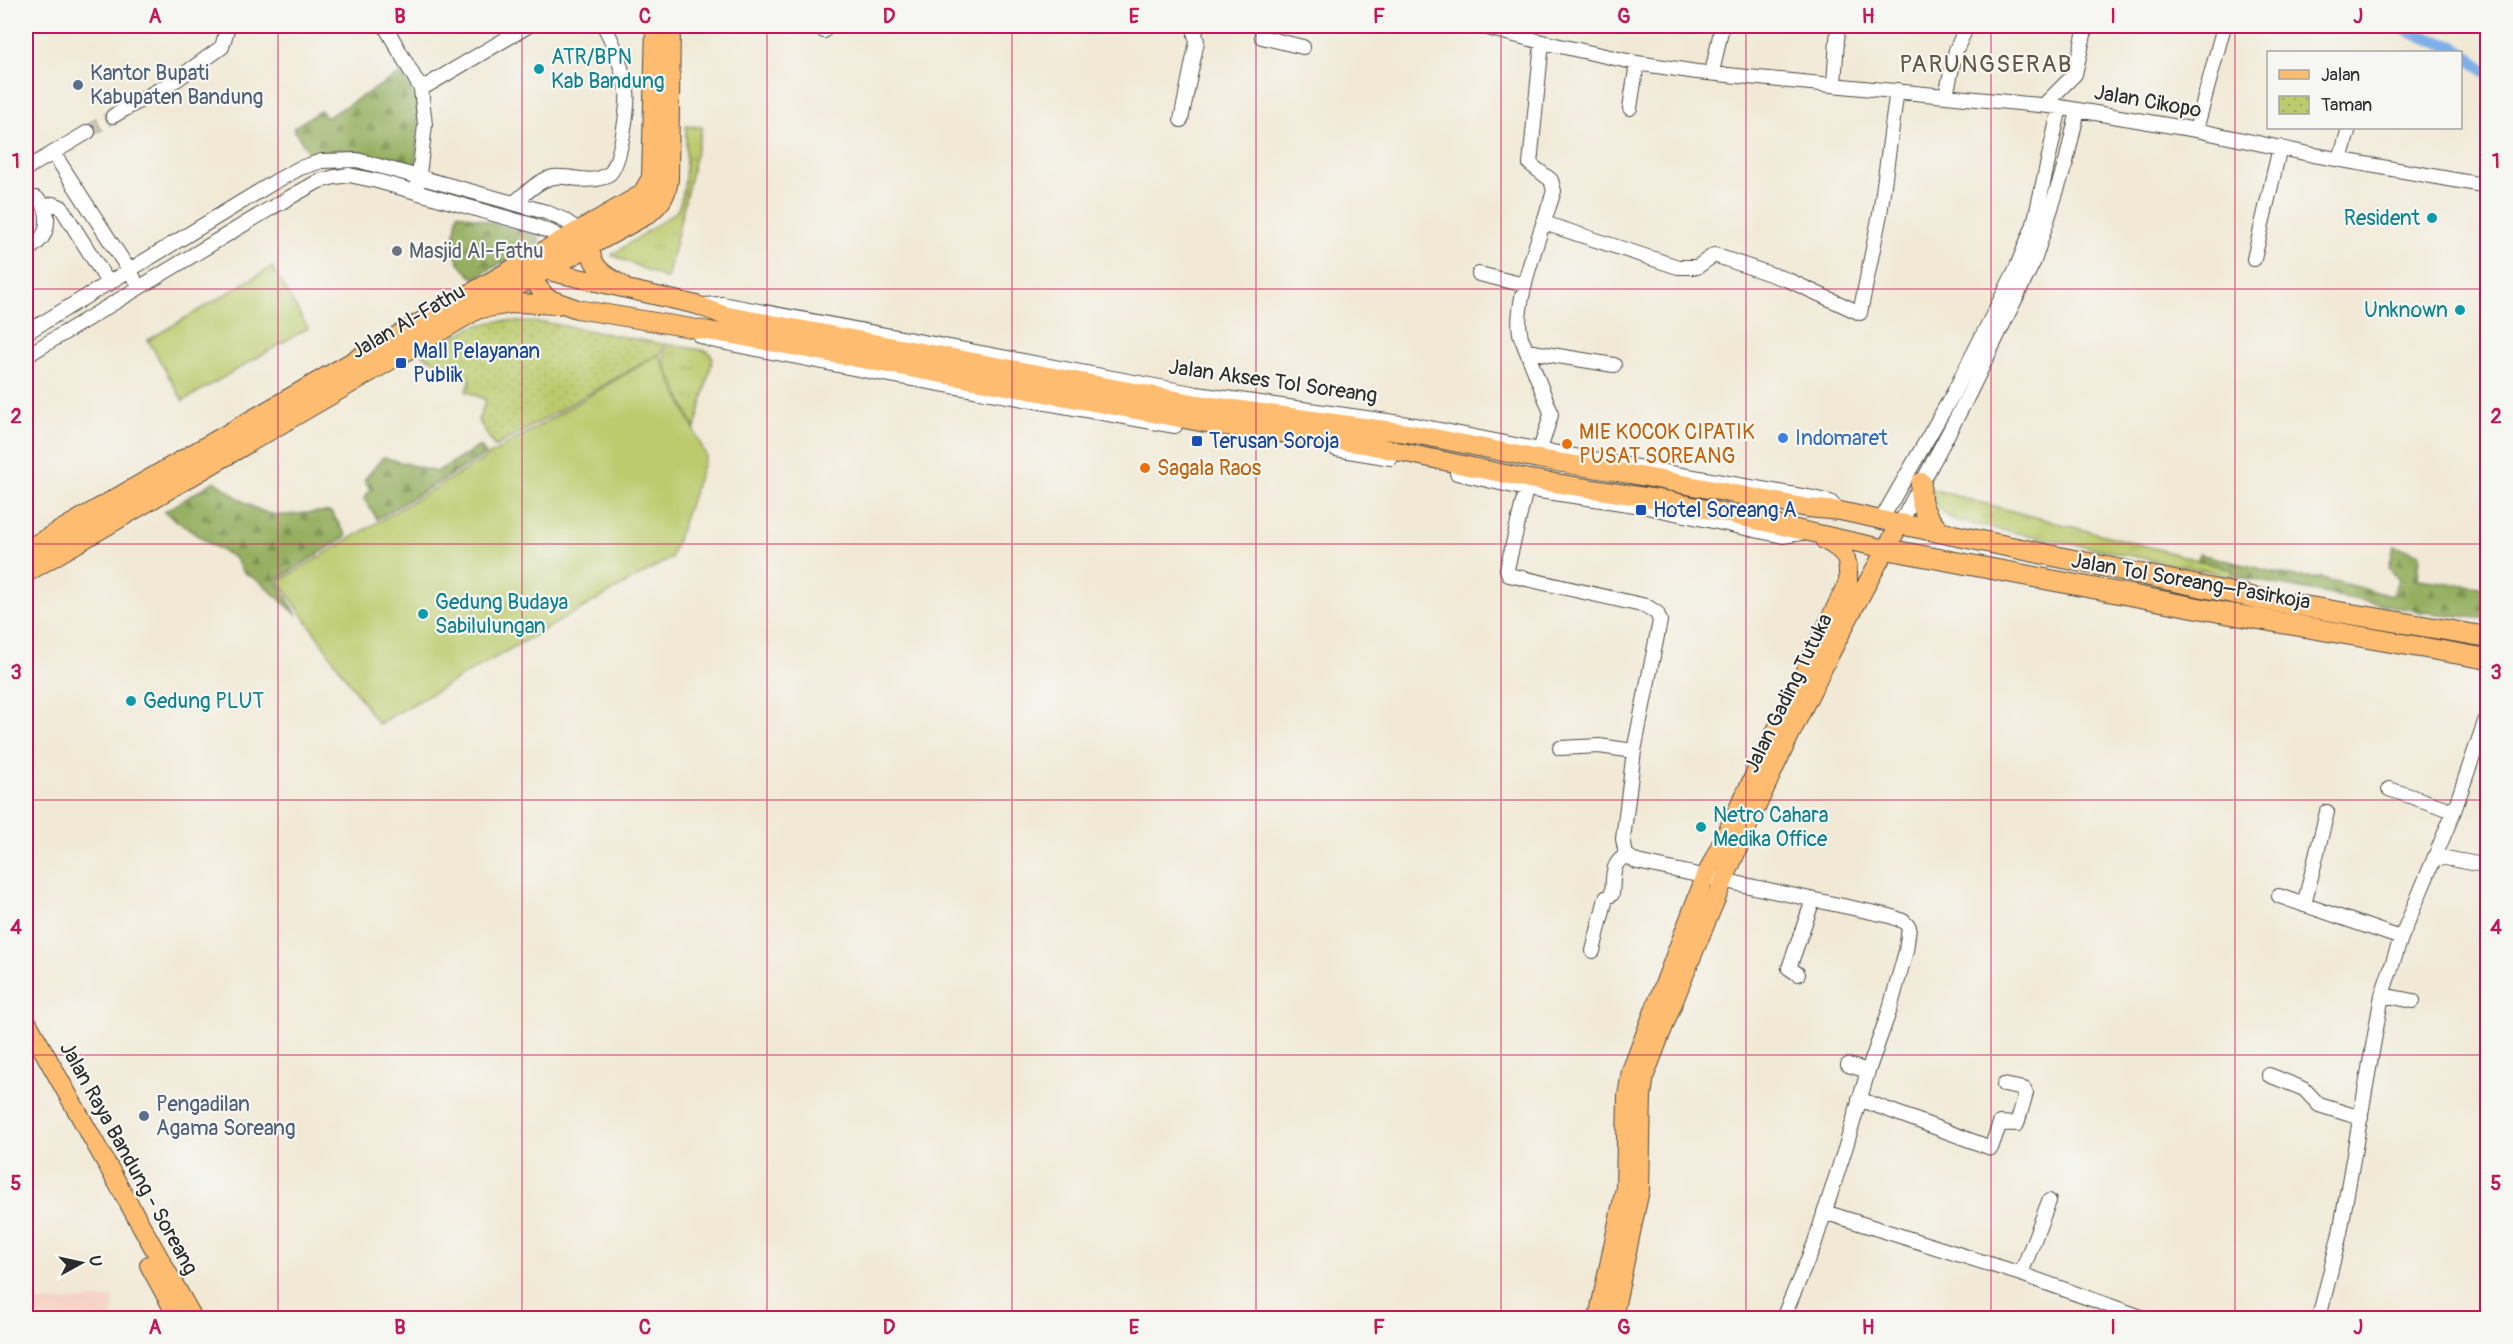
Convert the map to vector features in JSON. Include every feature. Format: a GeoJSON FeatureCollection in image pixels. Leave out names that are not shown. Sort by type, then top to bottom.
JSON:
{"type":"FeatureCollection","features":[{"type":"Feature","properties":{"kind":"highway","name":"Jalan Al-Fathu"},"geometry":{"type":"LineString","coordinates":[[26,572],[74,533],[531,271],[579,242],[635,201],[649,187],[652,178],[656,26]]}},
{"type":"Feature","properties":{"kind":"highway","name":"Jalan Al-Fathu"},"geometry":{"type":"LineString","coordinates":[[579,242],[647,214],[661,203],[665,196],[668,179],[670,26]]}},
{"type":"Feature","properties":{"kind":"highway","name":"Jalan Al-Fathu"},"geometry":{"type":"LineString","coordinates":[[332,384],[475,310],[531,271]]}},
{"type":"Feature","properties":{"kind":"highway"},"geometry":{"type":"LineString","coordinates":[[1921,483],[1919,495],[1924,512],[1940,532]]}},
{"type":"Feature","properties":{"kind":"highway","name":"Jalan Tol Soreang–Pasirkoja"},"geometry":{"type":"LineString","coordinates":[[1891,522],[2261,599],[2487,637]]}},
{"type":"Feature","properties":{"kind":"highway","name":"Jalan Al-Fathu"},"geometry":{"type":"LineString","coordinates":[[26,551],[74,533]]}},
{"type":"Feature","properties":{"kind":"highway","name":"Jalan Tol Soreang–Pasirkoja"},"geometry":{"type":"LineString","coordinates":[[1877,547],[2225,613],[2487,659]]}},
{"type":"Feature","properties":{"kind":"main road"},"geometry":{"type":"LineString","coordinates":[[579,242],[598,270],[639,293]]}},
{"type":"Feature","properties":{"kind":"main road","name":"Jalan Akses Tol Soreang"},"geometry":{"type":"LineString","coordinates":[[531,271],[697,305],[723,315],[1086,393],[1211,424],[1350,446],[1406,452],[1529,479],[1652,497],[1877,547]]}},
{"type":"Feature","properties":{"kind":"main road","name":"Jalan Akses Tol Soreang"},"geometry":{"type":"LineString","coordinates":[[531,271],[547,298],[562,306]]}},
{"type":"Feature","properties":{"kind":"main road","name":"Jalan Akses Tol Soreang"},"geometry":{"type":"LineString","coordinates":[[475,310],[518,303],[562,306],[693,330],[1086,393],[1415,430],[1538,459],[1808,508],[1840,511],[1891,522]]}},
{"type":"Feature","properties":{"kind":"main road","name":"Jalan Gading Tutuka"},"geometry":{"type":"LineString","coordinates":[[1613,1318],[1640,1190],[1643,1084],[1683,974],[1806,700],[1877,547],[1891,522]]}},
{"type":"Feature","properties":{"kind":"main road","name":"Jalan Gading Tutuka"},"geometry":{"type":"LineString","coordinates":[[1598,1318],[1625,1188],[1628,1088],[1631,1071],[1705,877],[1848,582],[1848,561],[1841,549],[1809,532]]}},
{"type":"Feature","properties":{"kind":"main road","name":"Jalan Raya Bandung - Soreang"},"geometry":{"type":"LineString","coordinates":[[26,1020],[193,1318]]}},
{"type":"Feature","properties":{"kind":"main road","name":"Jalan Raya Bandung - Soreang"},"geometry":{"type":"LineString","coordinates":[[26,1042],[178,1318]]}},
{"type":"Feature","properties":{"kind":"street"},"geometry":{"type":"LineString","coordinates":[[113,116],[176,80],[222,47],[228,26]]}},
{"type":"Feature","properties":{"kind":"street"},"geometry":{"type":"LineString","coordinates":[[385,26],[421,89],[425,125],[420,176],[416,191]]}},
{"type":"Feature","properties":{"kind":"street"},"geometry":{"type":"LineString","coordinates":[[421,89],[528,26]]}},
{"type":"Feature","properties":{"kind":"street"},"geometry":{"type":"LineString","coordinates":[[515,202],[544,181],[555,177],[599,179],[611,173],[618,162],[627,93],[611,37],[604,26]]}},
{"type":"Feature","properties":{"kind":"street"},"geometry":{"type":"LineString","coordinates":[[1181,120],[1197,41],[1195,35],[1197,26]]}},
{"type":"Feature","properties":{"kind":"street"},"geometry":{"type":"LineString","coordinates":[[1262,26],[1263,37],[1303,47]]}},
{"type":"Feature","properties":{"kind":"street","name":"Jalan Cikopo"},"geometry":{"type":"LineString","coordinates":[[1480,26],[1637,63],[1712,73],[2060,107],[2196,130],[2340,160],[2487,186]]}},
{"type":"Feature","properties":{"kind":"street"},"geometry":{"type":"LineString","coordinates":[[1712,73],[1722,26]]}},
{"type":"Feature","properties":{"kind":"street"},"geometry":{"type":"LineString","coordinates":[[1834,84],[1838,26]]}},
{"type":"Feature","properties":{"kind":"street"},"geometry":{"type":"LineString","coordinates":[[1946,95],[1956,50],[1967,26]]}},
{"type":"Feature","properties":{"kind":"street"},"geometry":{"type":"LineString","coordinates":[[2044,105],[2075,74],[2086,26]]}},
{"type":"Feature","properties":{"kind":"street"},"geometry":{"type":"LineString","coordinates":[[2196,130],[2224,26]]}},
{"type":"Feature","properties":{"kind":"street"},"geometry":{"type":"LineString","coordinates":[[1540,450],[1551,415],[1519,324],[1526,285],[1554,191],[1551,180],[1530,164],[1542,42]]}},
{"type":"Feature","properties":{"kind":"street"},"geometry":{"type":"LineString","coordinates":[[1630,108],[1637,63]]}},
{"type":"Feature","properties":{"kind":"street"},"geometry":{"type":"LineString","coordinates":[[1544,224],[1678,267],[1697,267],[1714,255],[1788,280],[1860,313],[1881,214],[1897,90]]}},
{"type":"Feature","properties":{"kind":"street","name":"Jalan Gading Tutuka"},"geometry":{"type":"LineString","coordinates":[[1891,522],[2016,269],[2034,224],[2060,107]]}},
{"type":"Feature","properties":{"kind":"street","name":"Jalan Gading Tutuka"},"geometry":{"type":"LineString","coordinates":[[1891,522],[1921,483],[1966,400],[2034,261],[2066,162],[2078,110]]}},
{"type":"Feature","properties":{"kind":"street"},"geometry":{"type":"LineString","coordinates":[[2340,160],[2349,129]]}},
{"type":"Feature","properties":{"kind":"street"},"geometry":{"type":"LineString","coordinates":[[26,169],[88,132]]}},
{"type":"Feature","properties":{"kind":"street"},"geometry":{"type":"LineString","coordinates":[[2254,259],[2280,147]]}},
{"type":"Feature","properties":{"kind":"street"},"geometry":{"type":"LineString","coordinates":[[54,154],[139,286]]}},
{"type":"Feature","properties":{"kind":"street"},"geometry":{"type":"LineString","coordinates":[[26,333],[130,272],[276,181],[300,168],[322,161],[357,160],[554,214],[579,242]]}},
{"type":"Feature","properties":{"kind":"street"},"geometry":{"type":"LineString","coordinates":[[26,356],[139,286],[319,181],[349,175],[416,191],[532,225],[579,242]]}},
{"type":"Feature","properties":{"kind":"street"},"geometry":{"type":"LineString","coordinates":[[26,202],[36,198],[45,208],[47,223],[42,237],[26,250]]}},
{"type":"Feature","properties":{"kind":"street"},"geometry":{"type":"LineString","coordinates":[[45,208],[52,204],[61,207],[109,284]]}},
{"type":"Feature","properties":{"kind":"street"},"geometry":{"type":"LineString","coordinates":[[1479,274],[1526,285]]}},
{"type":"Feature","properties":{"kind":"street","name":"Jalan Akses Tol Soreang"},"geometry":{"type":"LineString","coordinates":[[697,305],[722,304],[1197,394],[1814,498],[1830,502],[1840,511]]}},
{"type":"Feature","properties":{"kind":"street","name":"Jalan Akses Tol Soreang"},"geometry":{"type":"LineString","coordinates":[[693,330],[703,338],[711,340],[878,374],[1213,433],[1350,446],[1527,489],[1665,510],[1783,536],[1809,532]]}},
{"type":"Feature","properties":{"kind":"street"},"geometry":{"type":"LineString","coordinates":[[1527,351],[1614,365]]}},
{"type":"Feature","properties":{"kind":"street"},"geometry":{"type":"LineString","coordinates":[[1527,489],[1507,569],[1509,575],[1646,606],[1659,618],[1660,628],[1634,751],[1623,839],[1626,855],[1637,862],[1899,919],[1909,927],[1906,951],[1889,1012],[1868,1071],[1814,1245],[1783,1318]]}},
{"type":"Feature","properties":{"kind":"street"},"geometry":{"type":"LineString","coordinates":[[2319,1318],[2340,1233],[2382,995],[2402,938],[2454,811],[2487,713]]}},
{"type":"Feature","properties":{"kind":"street"},"geometry":{"type":"LineString","coordinates":[[1560,748],[1599,746],[1634,751]]}},
{"type":"Feature","properties":{"kind":"street"},"geometry":{"type":"LineString","coordinates":[[2388,789],[2454,811]]}},
{"type":"Feature","properties":{"kind":"street"},"geometry":{"type":"LineString","coordinates":[[2304,905],[2327,812]]}},
{"type":"Feature","properties":{"kind":"street"},"geometry":{"type":"LineString","coordinates":[[1593,951],[1606,898],[1612,894],[1615,865],[1617,860],[1626,855]]}},
{"type":"Feature","properties":{"kind":"street"},"geometry":{"type":"LineString","coordinates":[[2435,856],[2487,866]]}},
{"type":"Feature","properties":{"kind":"street"},"geometry":{"type":"LineString","coordinates":[[2279,896],[2402,938]]}},
{"type":"Feature","properties":{"kind":"street"},"geometry":{"type":"LineString","coordinates":[[1798,974],[1790,971],[1789,967],[1813,900]]}},
{"type":"Feature","properties":{"kind":"street"},"geometry":{"type":"LineString","coordinates":[[2382,995],[2413,1001]]}},
{"type":"Feature","properties":{"kind":"street"},"geometry":{"type":"LineString","coordinates":[[1848,1065],[1868,1071]]}},
{"type":"Feature","properties":{"kind":"street"},"geometry":{"type":"LineString","coordinates":[[2269,1075],[2304,1089],[2317,1104],[2361,1118]]}},
{"type":"Feature","properties":{"kind":"street"},"geometry":{"type":"LineString","coordinates":[[1859,1099],[1990,1148],[2000,1124],[2017,1124],[2026,1093],[2024,1089],[2004,1084]]}},
{"type":"Feature","properties":{"kind":"street"},"geometry":{"type":"LineString","coordinates":[[2021,1274],[2049,1201]]}},
{"type":"Feature","properties":{"kind":"street"},"geometry":{"type":"LineString","coordinates":[[1824,1212],[2021,1274],[2140,1318]]}},
{"type":"Feature","properties":{"kind":"shaded area"},"geometry":{"type":"Polygon","coordinates":[[[113,1298],[113,1318],[26,1318],[26,1303],[113,1298]]]}},
{"type":"Feature","properties":{"kind":"green space"},"geometry":{"type":"Polygon","coordinates":[[[401,73],[419,105],[416,169],[368,154],[342,149],[311,157],[293,128],[321,110],[326,118],[401,73]]]}},
{"type":"Feature","properties":{"kind":"green space"},"geometry":{"type":"Polygon","coordinates":[[[686,126],[702,127],[667,279],[612,255],[677,211],[685,180],[686,126]]]}},
{"type":"Feature","properties":{"kind":"green space"},"geometry":{"type":"Polygon","coordinates":[[[458,213],[539,237],[540,242],[474,278],[460,264],[454,249],[458,213]]]}},
{"type":"Feature","properties":{"kind":"green space"},"geometry":{"type":"Polygon","coordinates":[[[272,267],[308,328],[183,401],[148,340],[272,267]]]}},
{"type":"Feature","properties":{"kind":"green space"},"geometry":{"type":"Polygon","coordinates":[[[502,321],[548,323],[663,344],[662,352],[495,447],[478,420],[486,400],[466,391],[471,380],[422,355],[470,328],[502,321]]]}},
{"type":"Feature","properties":{"kind":"green space"},"geometry":{"type":"Polygon","coordinates":[[[665,344],[708,351],[713,358],[695,429],[664,362],[665,344]]]}},
{"type":"Feature","properties":{"kind":"green space"},"geometry":{"type":"Polygon","coordinates":[[[659,354],[706,456],[671,558],[378,724],[279,581],[659,354]]]}},
{"type":"Feature","properties":{"kind":"green space"},"geometry":{"type":"Polygon","coordinates":[[[480,446],[486,454],[377,519],[364,499],[370,488],[364,480],[383,457],[436,472],[480,446]]]}},
{"type":"Feature","properties":{"kind":"green space"},"geometry":{"type":"Polygon","coordinates":[[[215,481],[246,503],[271,514],[331,512],[347,536],[276,580],[297,615],[260,582],[242,571],[235,558],[210,544],[164,512],[215,481]]]}},
{"type":"Feature","properties":{"kind":"green space"},"geometry":{"type":"Polygon","coordinates":[[[1932,489],[2233,570],[2232,576],[1957,521],[1939,509],[1932,489]]]}},
{"type":"Feature","properties":{"kind":"green space"},"geometry":{"type":"Polygon","coordinates":[[[2394,546],[2420,554],[2418,579],[2487,588],[2487,619],[2422,612],[2232,576],[2233,570],[2198,560],[2199,554],[2295,577],[2319,577],[2391,596],[2399,579],[2389,568],[2394,546]]]}},
{"type":"Feature","properties":{"kind":"waterway"},"geometry":{"type":"LineString","coordinates":[[2401,26],[2412,33],[2454,47],[2459,51]]}},
{"type":"Feature","properties":{"kind":"waterway"},"geometry":{"type":"LineString","coordinates":[[2462,53],[2488,73]]}},
{"type":"Feature","properties":{"kind":"tunnel"},"geometry":{"type":"LineString","coordinates":[[88,132],[113,116]]}},
{"type":"Feature","properties":{"kind":"place","name":"ATR/BPN Kab Bandung"},"geometry":{"type":"Point","coordinates":[539,69]}},
{"type":"Feature","properties":{"kind":"place","name":"Kantor Bupati Kabupaten Bandung"},"geometry":{"type":"Point","coordinates":[78,85]}},
{"type":"Feature","properties":{"kind":"place","name":"Resident"},"geometry":{"type":"Point","coordinates":[2432,218]}},
{"type":"Feature","properties":{"kind":"place","name":"Masjid Al-Fathu"},"geometry":{"type":"Point","coordinates":[397,251]}},
{"type":"Feature","properties":{"kind":"place","name":"Unknown"},"geometry":{"type":"Point","coordinates":[2460,310]}},
{"type":"Feature","properties":{"kind":"place","name":"Mall Pelayanan Publik"},"geometry":{"type":"Point","coordinates":[401,363]}},
{"type":"Feature","properties":{"kind":"place","name":"Indomaret"},"geometry":{"type":"Point","coordinates":[1783,438]}},
{"type":"Feature","properties":{"kind":"place","name":"Terusan Soroja"},"geometry":{"type":"Point","coordinates":[1197,441]}},
{"type":"Feature","properties":{"kind":"place","name":"MIE KOCOK CIPATIK PUSAT SOREANG"},"geometry":{"type":"Point","coordinates":[1567,444]}},
{"type":"Feature","properties":{"kind":"place","name":"Sagala Raos"},"geometry":{"type":"Point","coordinates":[1145,468]}},
{"type":"Feature","properties":{"kind":"place","name":"Hotel Soreang A"},"geometry":{"type":"Point","coordinates":[1641,510]}},
{"type":"Feature","properties":{"kind":"place","name":"Gedung Budaya Sabilulungan"},"geometry":{"type":"Point","coordinates":[423,614]}},
{"type":"Feature","properties":{"kind":"place","name":"Gedung PLUT"},"geometry":{"type":"Point","coordinates":[131,701]}},
{"type":"Feature","properties":{"kind":"place","name":"Netro Cahara Medika Office"},"geometry":{"type":"Point","coordinates":[1701,827]}},
{"type":"Feature","properties":{"kind":"place","name":"Pengadilan Agama Soreang"},"geometry":{"type":"Point","coordinates":[144,1116]}},
{"type":"Feature","properties":{"kind":"district","name":"PARUNGSERAB"},"geometry":{"type":"Point","coordinates":[1986,64]}}]}
